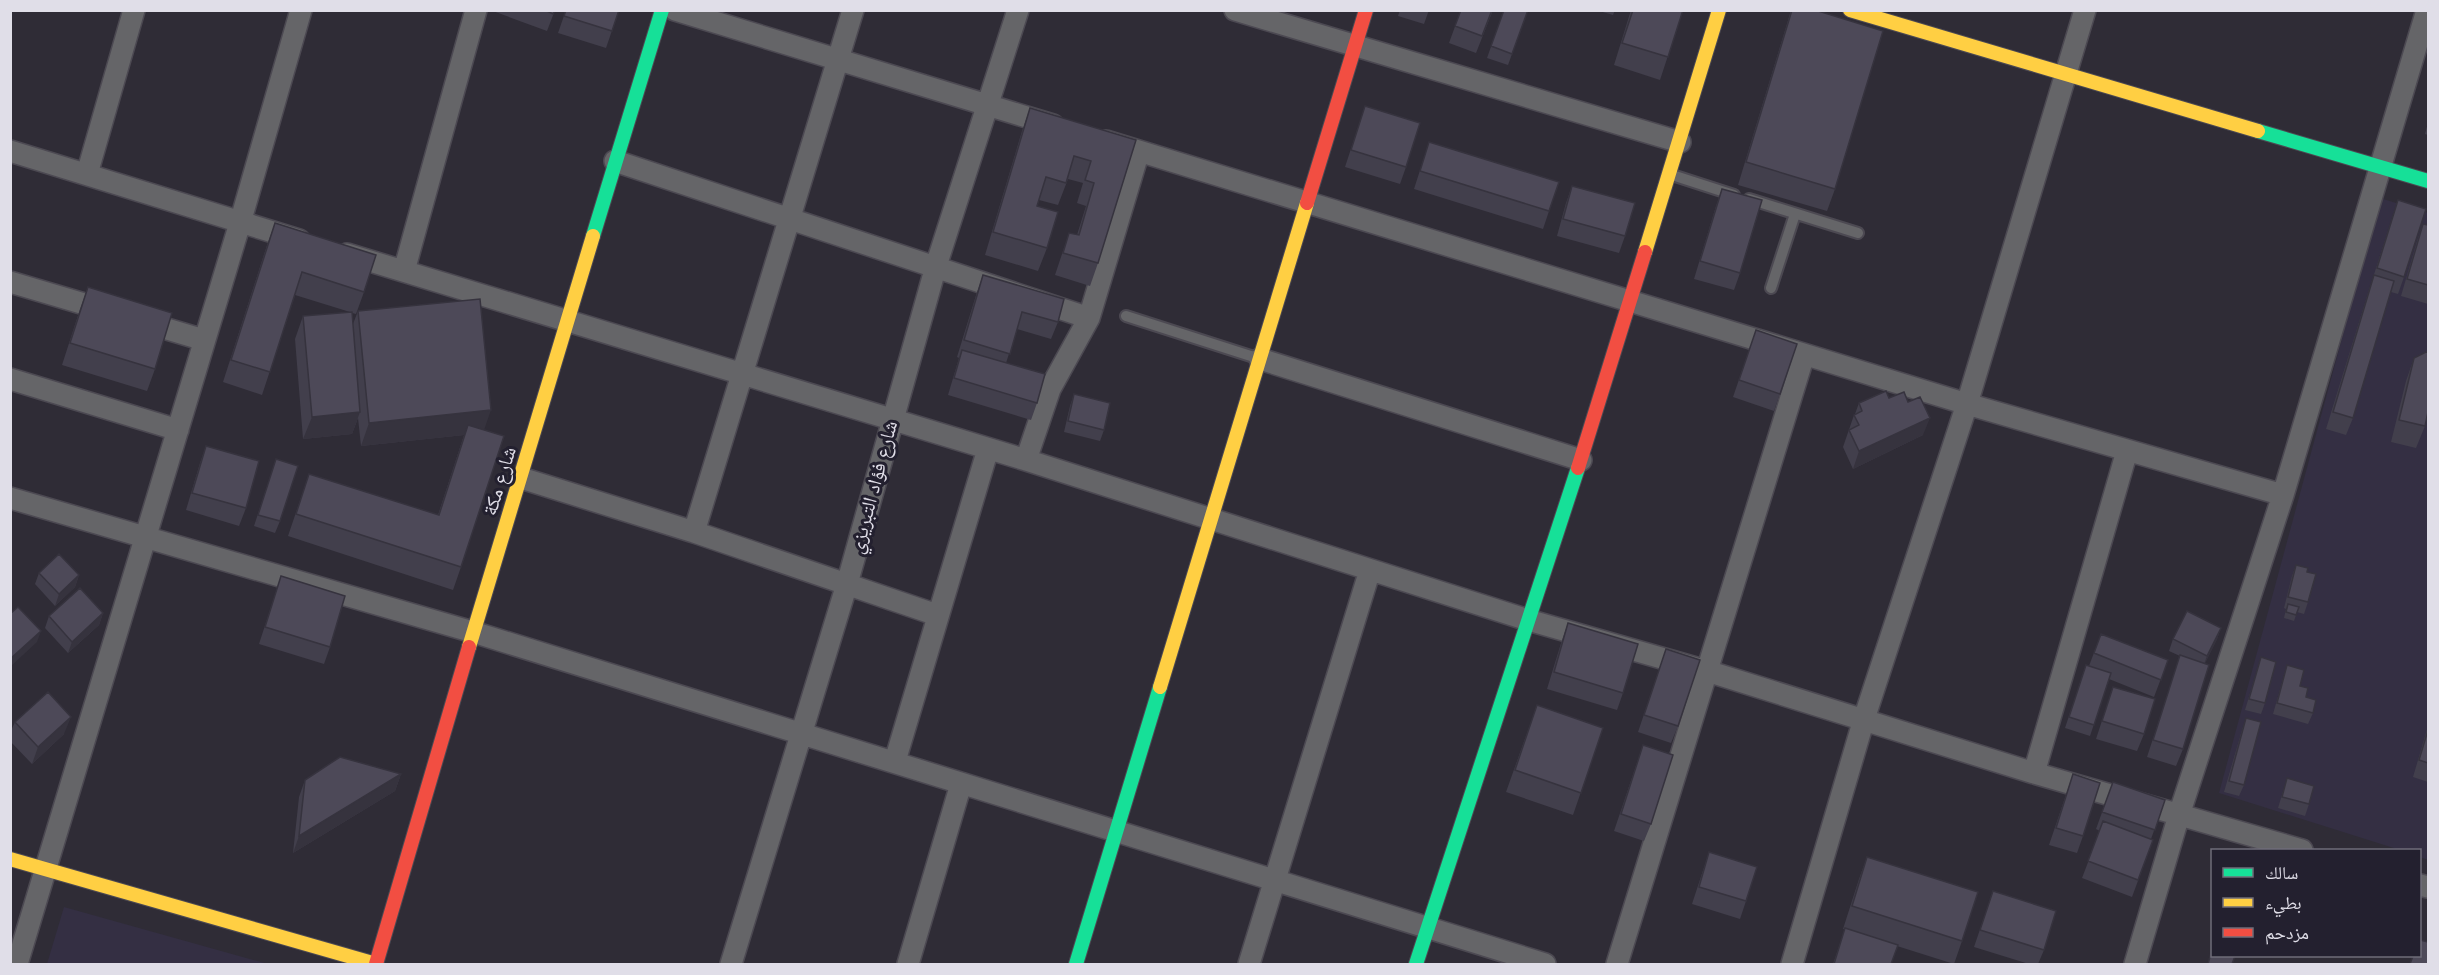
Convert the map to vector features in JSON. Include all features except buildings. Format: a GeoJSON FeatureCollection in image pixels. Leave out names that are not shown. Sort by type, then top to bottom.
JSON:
{"type":"FeatureCollection","features":[{"type":"Feature","properties":{"kind":"main road","name":"شارع مكة"},"geometry":{"type":"LineString","coordinates":[[376,964],[473,632],[570,320],[615,161],[662,10]]}},
{"type":"Feature","properties":{"kind":"main road"},"geometry":{"type":"LineString","coordinates":[[1076,964],[1210,519],[1309,204],[1366,10]]}},
{"type":"Feature","properties":{"kind":"main road"},"geometry":{"type":"LineString","coordinates":[[1416,964],[1581,460],[1719,10]]}},
{"type":"Feature","properties":{"kind":"main road"},"geometry":{"type":"LineString","coordinates":[[1850,10],[2428,181]]}},
{"type":"Feature","properties":{"kind":"main road"},"geometry":{"type":"LineString","coordinates":[[10,859],[376,964]]}},
{"type":"Feature","properties":{"kind":"street"},"geometry":{"type":"LineString","coordinates":[[87,174],[134,10]]}},
{"type":"Feature","properties":{"kind":"street"},"geometry":{"type":"LineString","coordinates":[[17,964],[240,223],[301,10]]}},
{"type":"Feature","properties":{"kind":"street"},"geometry":{"type":"LineString","coordinates":[[404,271],[476,10]]}},
{"type":"Feature","properties":{"kind":"street"},"geometry":{"type":"LineString","coordinates":[[675,10],[1630,303],[1966,404],[2283,495]]}},
{"type":"Feature","properties":{"kind":"street"},"geometry":{"type":"LineString","coordinates":[[694,532],[853,10]]}},
{"type":"Feature","properties":{"kind":"street","name":"شارع فؤاد التبريزي"},"geometry":{"type":"LineString","coordinates":[[731,964],[847,584],[936,266],[1018,10]]}},
{"type":"Feature","properties":{"kind":"street"},"geometry":{"type":"LineString","coordinates":[[1235,10],[1680,142]]}},
{"type":"Feature","properties":{"kind":"street"},"geometry":{"type":"LineString","coordinates":[[1792,964],[1864,718],[1966,404],[2085,10]]}},
{"type":"Feature","properties":{"kind":"street"},"geometry":{"type":"LineString","coordinates":[[2135,964],[2179,815],[2283,495],[2427,10]]}},
{"type":"Feature","properties":{"kind":"street"},"geometry":{"type":"LineString","coordinates":[[10,151],[240,223],[570,320],[891,421],[1026,460],[1528,620],[1864,718],[2034,773],[2298,849]]}},
{"type":"Feature","properties":{"kind":"street"},"geometry":{"type":"LineString","coordinates":[[1026,460],[1050,389],[1089,318],[1139,151]]}},
{"type":"Feature","properties":{"kind":"street"},"geometry":{"type":"LineString","coordinates":[[615,161],[1089,318]]}},
{"type":"Feature","properties":{"kind":"street"},"geometry":{"type":"LineString","coordinates":[[10,282],[204,340]]}},
{"type":"Feature","properties":{"kind":"street"},"geometry":{"type":"LineString","coordinates":[[1617,964],[1804,355]]}},
{"type":"Feature","properties":{"kind":"street"},"geometry":{"type":"LineString","coordinates":[[1260,358],[1581,460]]}},
{"type":"Feature","properties":{"kind":"street"},"geometry":{"type":"LineString","coordinates":[[10,379],[178,430]]}},
{"type":"Feature","properties":{"kind":"street"},"geometry":{"type":"LineString","coordinates":[[895,761],[988,449]]}},
{"type":"Feature","properties":{"kind":"street"},"geometry":{"type":"LineString","coordinates":[[2034,773],[2127,451]]}},
{"type":"Feature","properties":{"kind":"street"},"geometry":{"type":"LineString","coordinates":[[521,478],[694,532],[937,615]]}},
{"type":"Feature","properties":{"kind":"street"},"geometry":{"type":"LineString","coordinates":[[10,498],[145,539],[473,632],[1545,964]]}},
{"type":"Feature","properties":{"kind":"street"},"geometry":{"type":"LineString","coordinates":[[1249,964],[1370,570]]}},
{"type":"Feature","properties":{"kind":"street"},"geometry":{"type":"LineString","coordinates":[[908,964],[961,784]]}},
{"type":"Feature","properties":{"kind":"lane"},"geometry":{"type":"LineString","coordinates":[[1669,174],[1858,233]]}},
{"type":"Feature","properties":{"kind":"lane"},"geometry":{"type":"LineString","coordinates":[[1771,288],[1795,214]]}},
{"type":"Feature","properties":{"kind":"lane"},"geometry":{"type":"LineString","coordinates":[[1126,316],[1260,358]]}},
{"type":"Feature","properties":{"kind":"shaded area"},"geometry":{"type":"Polygon","coordinates":[[[2380,198],[2428,213],[2428,860],[2421,857],[2421,849],[2397,849],[2219,793],[2380,198]]]}},
{"type":"Feature","properties":{"kind":"shaded area"},"geometry":{"type":"Polygon","coordinates":[[[64,907],[268,964],[47,964],[64,907]]]}},
{"type":"Feature","properties":{"kind":"traffic: fast"},"geometry":{"type":"LineString","coordinates":[[593,236],[662,10]]}},
{"type":"Feature","properties":{"kind":"traffic: fast"},"geometry":{"type":"LineString","coordinates":[[2258,131],[2428,181]]}},
{"type":"Feature","properties":{"kind":"traffic: fast"},"geometry":{"type":"LineString","coordinates":[[1416,964],[1578,468]]}},
{"type":"Feature","properties":{"kind":"traffic: fast"},"geometry":{"type":"LineString","coordinates":[[1076,964],[1160,687]]}},
{"type":"Feature","properties":{"kind":"traffic: slow"},"geometry":{"type":"LineString","coordinates":[[1645,252],[1719,10]]}},
{"type":"Feature","properties":{"kind":"traffic: slow"},"geometry":{"type":"LineString","coordinates":[[1850,10],[2258,131]]}},
{"type":"Feature","properties":{"kind":"traffic: slow"},"geometry":{"type":"LineString","coordinates":[[1160,687],[1307,203]]}},
{"type":"Feature","properties":{"kind":"traffic: slow"},"geometry":{"type":"LineString","coordinates":[[469,647],[593,236]]}},
{"type":"Feature","properties":{"kind":"traffic: slow"},"geometry":{"type":"LineString","coordinates":[[10,859],[376,964]]}},
{"type":"Feature","properties":{"kind":"traffic: jam"},"geometry":{"type":"LineString","coordinates":[[1307,203],[1366,10]]}},
{"type":"Feature","properties":{"kind":"traffic: jam"},"geometry":{"type":"LineString","coordinates":[[1578,468],[1645,252]]}},
{"type":"Feature","properties":{"kind":"traffic: jam"},"geometry":{"type":"LineString","coordinates":[[376,964],[469,647]]}}]}
